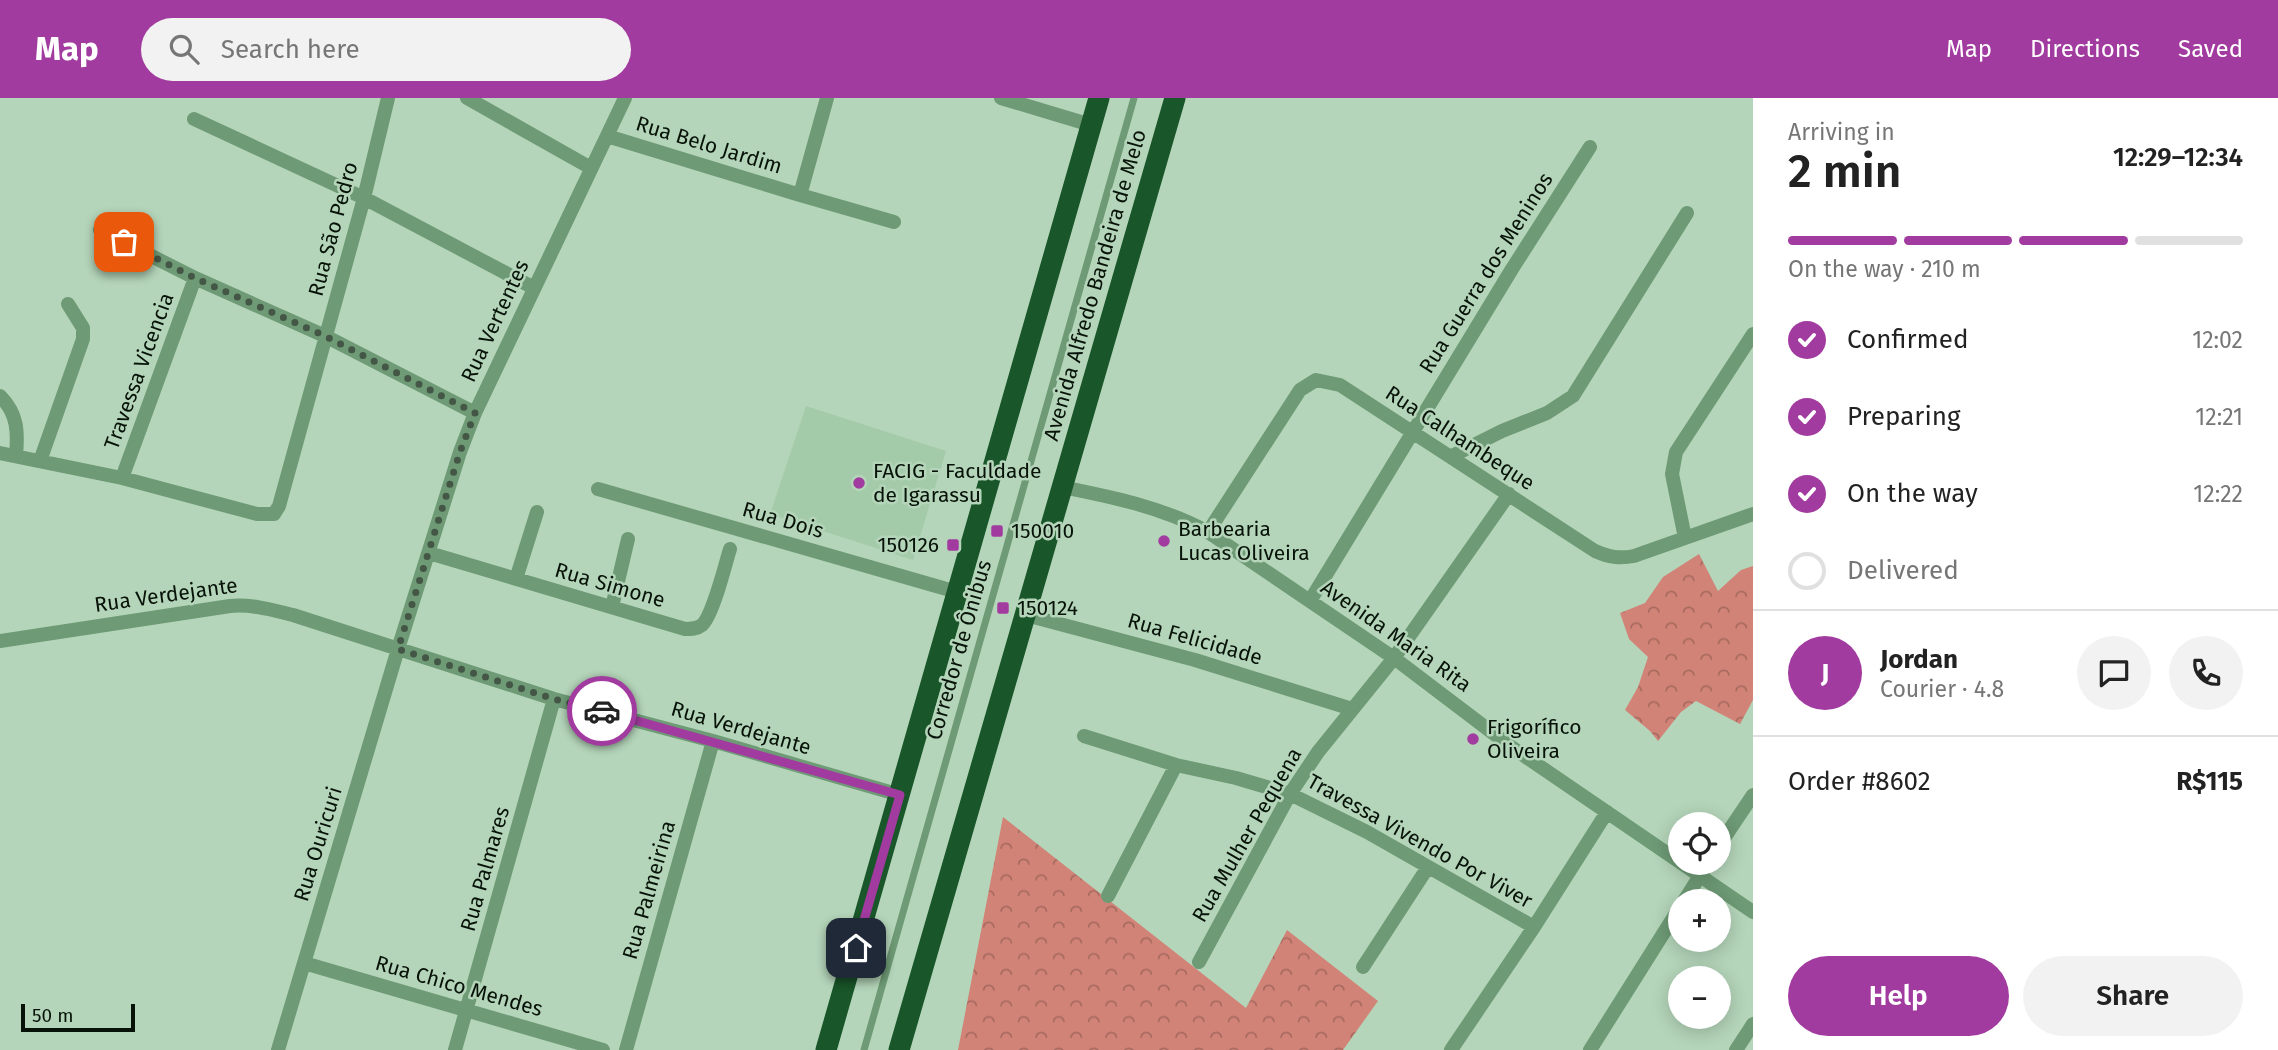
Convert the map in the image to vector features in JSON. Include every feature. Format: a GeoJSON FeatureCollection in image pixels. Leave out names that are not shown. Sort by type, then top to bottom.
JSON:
{"type":"FeatureCollection","features":[{"type":"Feature","properties":{"kind":"highway"},"geometry":{"type":"LineString","coordinates":[[826,1050],[1099,98]]}},
{"type":"Feature","properties":{"kind":"highway","name":"Avenida Alfredo Bandeira de Melo"},"geometry":{"type":"LineString","coordinates":[[899,1050],[1175,98]]}},
{"type":"Feature","properties":{"kind":"street","name":"Rua São Pedro"},"geometry":{"type":"LineString","coordinates":[[122,478],[257,514],[268,516],[277,511],[364,198],[388,98]]}},
{"type":"Feature","properties":{"kind":"street"},"geometry":{"type":"LineString","coordinates":[[467,98],[591,168]]}},
{"type":"Feature","properties":{"kind":"street","name":"Rua Vertentes"},"geometry":{"type":"LineString","coordinates":[[398,649],[460,452],[475,413],[625,98]]}},
{"type":"Feature","properties":{"kind":"street"},"geometry":{"type":"LineString","coordinates":[[800,194],[827,98]]}},
{"type":"Feature","properties":{"kind":"street"},"geometry":{"type":"LineString","coordinates":[[1001,98],[1091,125]]}},
{"type":"Feature","properties":{"kind":"street"},"geometry":{"type":"LineString","coordinates":[[194,119],[364,198],[534,288]]}},
{"type":"Feature","properties":{"kind":"street","name":"Rua Belo Jardim"},"geometry":{"type":"LineString","coordinates":[[607,135],[894,222]]}},
{"type":"Feature","properties":{"kind":"street","name":"Rua Guerra dos Meninos"},"geometry":{"type":"LineString","coordinates":[[1310,601],[1512,269],[1590,147]]}},
{"type":"Feature","properties":{"kind":"street"},"geometry":{"type":"LineString","coordinates":[[1452,456],[1502,431],[1547,413],[1573,397],[1687,213]]}},
{"type":"Feature","properties":{"kind":"street"},"geometry":{"type":"LineString","coordinates":[[100,230],[195,278],[325,336],[475,413]]}},
{"type":"Feature","properties":{"kind":"street","name":"Travessa Vicencia"},"geometry":{"type":"LineString","coordinates":[[122,478],[195,278]]}},
{"type":"Feature","properties":{"kind":"street"},"geometry":{"type":"LineString","coordinates":[[40,461],[83,340],[83,328],[68,304]]}},
{"type":"Feature","properties":{"kind":"street"},"geometry":{"type":"LineString","coordinates":[[1685,538],[1672,474],[1676,452],[1753,334]]}},
{"type":"Feature","properties":{"kind":"street","name":"Rua Calhambeque"},"geometry":{"type":"LineString","coordinates":[[1208,532],[1300,390],[1309,383],[1321,380],[1340,385],[1595,551],[1614,558],[1634,556],[1753,514]]}},
{"type":"Feature","properties":{"kind":"street"},"geometry":{"type":"LineString","coordinates":[[0,396],[10,407],[16,421],[16,456]]}},
{"type":"Feature","properties":{"kind":"street"},"geometry":{"type":"LineString","coordinates":[[0,453],[122,478]]}},
{"type":"Feature","properties":{"kind":"street","name":"Avenida Maria Rita"},"geometry":{"type":"LineString","coordinates":[[1062,487],[1132,502],[1185,519],[1208,532],[1394,658],[1510,746],[1753,912]]}},
{"type":"Feature","properties":{"kind":"street","name":"Rua Dois"},"geometry":{"type":"LineString","coordinates":[[598,489],[957,592]]}},
{"type":"Feature","properties":{"kind":"street","name":"Rua Mulher Pequena"},"geometry":{"type":"LineString","coordinates":[[1199,962],[1290,794],[1318,752],[1394,658],[1509,494]]}},
{"type":"Feature","properties":{"kind":"street"},"geometry":{"type":"LineString","coordinates":[[516,579],[537,512]]}},
{"type":"Feature","properties":{"kind":"street"},"geometry":{"type":"LineString","coordinates":[[612,607],[628,539]]}},
{"type":"Feature","properties":{"kind":"street","name":"Rua Simone"},"geometry":{"type":"LineString","coordinates":[[429,553],[685,629],[694,629],[702,625],[709,613],[730,549]]}},
{"type":"Feature","properties":{"kind":"street","name":"Rua Verdejante"},"geometry":{"type":"LineString","coordinates":[[0,641],[246,604],[293,615],[554,699],[900,795]]}},
{"type":"Feature","properties":{"kind":"street","name":"Rua Felicidade"},"geometry":{"type":"LineString","coordinates":[[1026,615],[1195,660],[1352,709]]}},
{"type":"Feature","properties":{"kind":"street","name":"Rua Ouricuri"},"geometry":{"type":"LineString","coordinates":[[278,1050],[398,649]]}},
{"type":"Feature","properties":{"kind":"street","name":"Rua Palmares"},"geometry":{"type":"LineString","coordinates":[[455,1050],[554,699]]}},
{"type":"Feature","properties":{"kind":"street","name":"Travessa Vivendo Por Viver"},"geometry":{"type":"LineString","coordinates":[[1084,736],[1177,765],[1290,794],[1367,832],[1534,927]]}},
{"type":"Feature","properties":{"kind":"street","name":"Rua Palmeirina"},"geometry":{"type":"LineString","coordinates":[[626,1050],[713,741]]}},
{"type":"Feature","properties":{"kind":"street"},"geometry":{"type":"LineString","coordinates":[[1108,896],[1177,765]]}},
{"type":"Feature","properties":{"kind":"street"},"geometry":{"type":"LineString","coordinates":[[1731,828],[1753,795]]}},
{"type":"Feature","properties":{"kind":"street"},"geometry":{"type":"LineString","coordinates":[[1451,1050],[1607,812]]}},
{"type":"Feature","properties":{"kind":"street"},"geometry":{"type":"LineString","coordinates":[[1363,967],[1428,867]]}},
{"type":"Feature","properties":{"kind":"street"},"geometry":{"type":"LineString","coordinates":[[1692,889],[1699,877]]}},
{"type":"Feature","properties":{"kind":"street"},"geometry":{"type":"LineString","coordinates":[[1590,1050],[1668,926]]}},
{"type":"Feature","properties":{"kind":"street","name":"Rua Chico Mendes"},"geometry":{"type":"LineString","coordinates":[[304,963],[603,1050]]}},
{"type":"Feature","properties":{"kind":"street"},"geometry":{"type":"LineString","coordinates":[[1735,1050],[1753,1024]]}},
{"type":"Feature","properties":{"kind":"lane","name":"Corredor de Ônibus"},"geometry":{"type":"LineString","coordinates":[[864,1050],[1134,98]]}},
{"type":"Feature","properties":{"kind":"shaded area","name":"FACIG - Faculdade de Igarassu"},"geometry":{"type":"Polygon","coordinates":[[[806,406],[946,451],[913,560],[770,514],[806,406]]]}},
{"type":"Feature","properties":{"kind":"green space"},"geometry":{"type":"Polygon","coordinates":[[[1699,554],[1718,591],[1741,570],[1753,566],[1753,700],[1740,724],[1696,701],[1681,712],[1658,741],[1625,710],[1638,687],[1648,657],[1629,639],[1620,613],[1645,603],[1663,577],[1699,554]]]}},
{"type":"Feature","properties":{"kind":"green space"},"geometry":{"type":"Polygon","coordinates":[[[1003,817],[1246,1008],[1287,930],[1378,1001],[1343,1050],[958,1050],[1003,817]]]}},
{"type":"Feature","properties":{"kind":"way so far"},"geometry":{"type":"LineString","coordinates":[[124,242],[195,278],[325,336],[475,413],[460,452],[398,649],[554,699],[602,711]]}},
{"type":"Feature","properties":{"kind":"place","name":"FACIG - Faculdade de Igarassu"},"geometry":{"type":"Point","coordinates":[859,483]}},
{"type":"Feature","properties":{"kind":"place","name":"150010"},"geometry":{"type":"Point","coordinates":[997,531]}},
{"type":"Feature","properties":{"kind":"place","name":"Barbearia Lucas Oliveira"},"geometry":{"type":"Point","coordinates":[1164,541]}},
{"type":"Feature","properties":{"kind":"place","name":"150126"},"geometry":{"type":"Point","coordinates":[953,545]}},
{"type":"Feature","properties":{"kind":"place","name":"150124"},"geometry":{"type":"Point","coordinates":[1003,608]}},
{"type":"Feature","properties":{"kind":"place","name":"Frigorífico Oliveira"},"geometry":{"type":"Point","coordinates":[1473,739]}},
{"type":"Feature","properties":{"kind":"route"},"geometry":{"type":"LineString","coordinates":[[602,711],[900,795],[856,948]]}}]}
